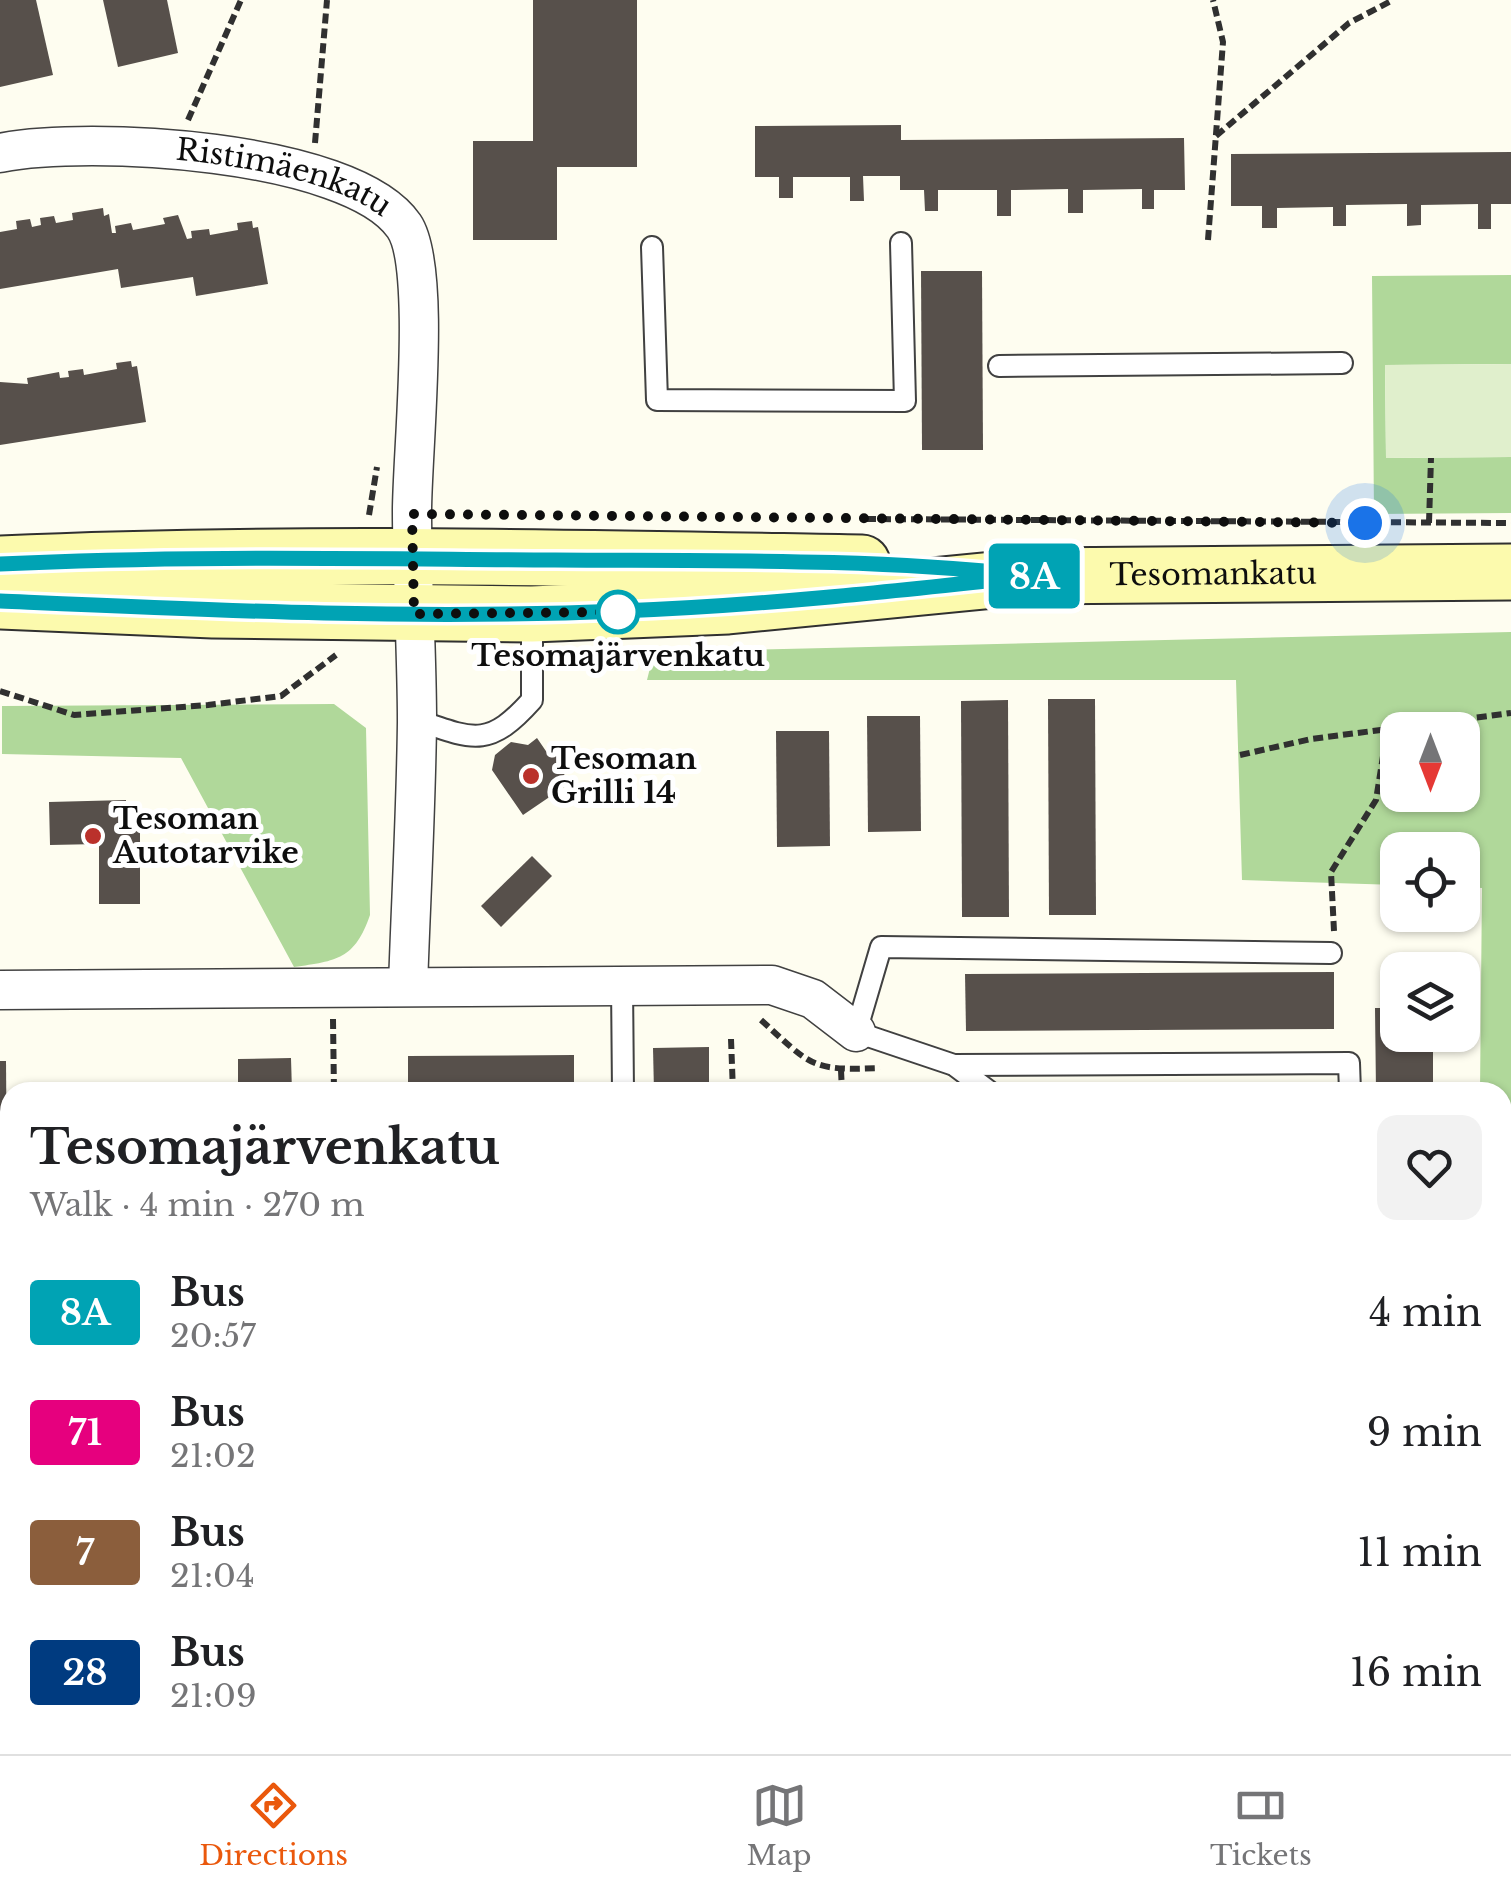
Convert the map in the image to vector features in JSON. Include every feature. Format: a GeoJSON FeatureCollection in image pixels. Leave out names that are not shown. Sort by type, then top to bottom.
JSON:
{"type":"FeatureCollection","features":[{"type":"Feature","properties":{"kind":"main road","name":"Tesomankatu"},"geometry":{"type":"LineString","coordinates":[[0,564],[171,556],[414,556],[935,564],[1034,576]]}},
{"type":"Feature","properties":{"kind":"main road","name":"Tesomankatu"},"geometry":{"type":"LineString","coordinates":[[0,601],[532,614],[728,606],[1034,576],[1511,572]]}},
{"type":"Feature","properties":{"kind":"street","name":"Ristimäenkatu"},"geometry":{"type":"LineString","coordinates":[[0,152],[95,144],[240,156],[312,175],[384,204],[405,228],[416,253],[414,556]]}},
{"type":"Feature","properties":{"kind":"street"},"geometry":{"type":"LineString","coordinates":[[408,986],[417,720],[414,556]]}},
{"type":"Feature","properties":{"kind":"street"},"geometry":{"type":"LineString","coordinates":[[0,990],[772,985],[814,999],[856,1032]]}},
{"type":"Feature","properties":{"kind":"lane"},"geometry":{"type":"LineString","coordinates":[[652,247],[657,400],[905,401],[901,243]]}},
{"type":"Feature","properties":{"kind":"lane"},"geometry":{"type":"LineString","coordinates":[[999,366],[1342,363]]}},
{"type":"Feature","properties":{"kind":"lane"},"geometry":{"type":"LineString","coordinates":[[417,720],[468,737],[484,737],[508,727],[532,700],[532,614]]}},
{"type":"Feature","properties":{"kind":"lane"},"geometry":{"type":"LineString","coordinates":[[977,1082],[954,1065],[856,1032],[880,947],[1331,953]]}},
{"type":"Feature","properties":{"kind":"lane"},"geometry":{"type":"LineString","coordinates":[[622,983],[623,1082]]}},
{"type":"Feature","properties":{"kind":"lane"},"geometry":{"type":"LineString","coordinates":[[954,1065],[1349,1063],[1350,1082]]}},
{"type":"Feature","properties":{"kind":"path"},"geometry":{"type":"LineString","coordinates":[[175,149],[241,0]]}},
{"type":"Feature","properties":{"kind":"path"},"geometry":{"type":"LineString","coordinates":[[312,175],[328,0]]}},
{"type":"Feature","properties":{"kind":"path"},"geometry":{"type":"LineString","coordinates":[[1208,240],[1223,42],[1213,0]]}},
{"type":"Feature","properties":{"kind":"path"},"geometry":{"type":"LineString","coordinates":[[1215,137],[1349,23],[1392,0]]}},
{"type":"Feature","properties":{"kind":"path"},"geometry":{"type":"LineString","coordinates":[[1429,523],[1431,458]]}},
{"type":"Feature","properties":{"kind":"path"},"geometry":{"type":"LineString","coordinates":[[858,519],[1511,523]]}},
{"type":"Feature","properties":{"kind":"path"},"geometry":{"type":"LineString","coordinates":[[0,691],[74,715],[208,705],[281,696],[340,652]]}},
{"type":"Feature","properties":{"kind":"path"},"geometry":{"type":"LineString","coordinates":[[1480,718],[1511,713]]}},
{"type":"Feature","properties":{"kind":"path"},"geometry":{"type":"LineString","coordinates":[[1240,755],[1311,739],[1380,732]]}},
{"type":"Feature","properties":{"kind":"path"},"geometry":{"type":"LineString","coordinates":[[1331,953],[1332,872],[1376,800],[1380,775]]}},
{"type":"Feature","properties":{"kind":"path"},"geometry":{"type":"LineString","coordinates":[[334,988],[334,1082]]}},
{"type":"Feature","properties":{"kind":"path"},"geometry":{"type":"LineString","coordinates":[[731,1039],[733,1082]]}},
{"type":"Feature","properties":{"kind":"path"},"geometry":{"type":"LineString","coordinates":[[841,1070],[842,1082]]}},
{"type":"Feature","properties":{"kind":"green space"},"geometry":{"type":"Polygon","coordinates":[[[1511,275],[1511,364],[1385,365],[1386,458],[1511,457],[1511,513],[1374,514],[1372,276],[1511,275]]]}},
{"type":"Feature","properties":{"kind":"green space"},"geometry":{"type":"Polygon","coordinates":[[[1511,364],[1511,457],[1386,458],[1385,365],[1511,364]]]}},
{"type":"Feature","properties":{"kind":"green space"},"geometry":{"type":"Polygon","coordinates":[[[1511,632],[1511,1082],[1480,1082],[1480,832],[1380,832],[1380,884],[1242,880],[1236,680],[647,680],[654,652],[1511,632]]]}},
{"type":"Feature","properties":{"kind":"green space"},"geometry":{"type":"Polygon","coordinates":[[[334,704],[366,728],[370,915],[351,949],[333,960],[309,965],[294,967],[181,758],[2,754],[2,706],[334,704]]]}},
{"type":"Feature","properties":{"kind":"building"},"geometry":{"type":"Polygon","coordinates":[[[0,0],[36,0],[53,75],[0,87],[0,0]]]}},
{"type":"Feature","properties":{"kind":"building"},"geometry":{"type":"Polygon","coordinates":[[[103,0],[167,0],[178,53],[118,67],[103,0]]]}},
{"type":"Feature","properties":{"kind":"building"},"geometry":{"type":"Polygon","coordinates":[[[533,0],[637,0],[637,167],[557,167],[557,240],[473,240],[473,141],[533,141],[533,0]]]}},
{"type":"Feature","properties":{"kind":"building"},"geometry":{"type":"Polygon","coordinates":[[[901,125],[901,140],[1184,138],[1185,190],[1154,190],[1154,209],[1142,209],[1142,189],[1083,190],[1083,213],[1068,213],[1068,189],[1011,190],[1011,216],[997,216],[997,190],[938,190],[938,211],[925,211],[924,190],[900,190],[900,176],[863,176],[864,201],[850,201],[850,177],[793,177],[793,198],[779,198],[779,177],[755,177],[755,126],[901,125]]]}},
{"type":"Feature","properties":{"kind":"building"},"geometry":{"type":"Polygon","coordinates":[[[1511,152],[1511,204],[1491,204],[1491,229],[1478,229],[1478,204],[1421,205],[1421,225],[1407,226],[1407,204],[1346,205],[1346,226],[1333,226],[1333,207],[1277,208],[1277,228],[1262,228],[1262,206],[1231,206],[1231,154],[1511,152]]]}},
{"type":"Feature","properties":{"kind":"building"},"geometry":{"type":"Polygon","coordinates":[[[103,208],[104,216],[109,214],[112,233],[116,233],[115,226],[131,223],[133,230],[165,224],[163,218],[178,215],[187,239],[192,238],[191,231],[209,229],[210,235],[238,230],[237,223],[252,221],[253,228],[258,227],[268,284],[196,296],[193,277],[121,288],[118,269],[0,289],[0,232],[17,229],[16,221],[30,219],[32,227],[41,225],[40,218],[54,216],[56,223],[73,220],[72,213],[103,208]]]}},
{"type":"Feature","properties":{"kind":"building"},"geometry":{"type":"Polygon","coordinates":[[[921,271],[982,271],[983,450],[922,450],[921,271]]]}},
{"type":"Feature","properties":{"kind":"building"},"geometry":{"type":"Polygon","coordinates":[[[131,361],[132,367],[137,366],[146,422],[0,445],[0,382],[28,384],[27,378],[59,372],[60,378],[69,377],[68,371],[83,369],[84,375],[117,369],[116,363],[131,361]]]}},
{"type":"Feature","properties":{"kind":"building"},"geometry":{"type":"Polygon","coordinates":[[[1048,699],[1095,699],[1096,915],[1049,915],[1048,699]]]}},
{"type":"Feature","properties":{"kind":"building"},"geometry":{"type":"Polygon","coordinates":[[[1008,700],[1009,917],[962,917],[961,701],[1008,700]]]}},
{"type":"Feature","properties":{"kind":"building"},"geometry":{"type":"Polygon","coordinates":[[[867,716],[920,716],[921,831],[868,832],[867,716]]]}},
{"type":"Feature","properties":{"kind":"building"},"geometry":{"type":"Polygon","coordinates":[[[776,731],[829,731],[830,846],[777,847],[776,731]]]}},
{"type":"Feature","properties":{"kind":"building","name":"Tesoman Grilli 14"},"geometry":{"type":"Polygon","coordinates":[[[537,738],[550,757],[561,749],[569,761],[560,768],[570,783],[523,815],[492,770],[495,755],[511,742],[528,745],[537,738]]]}},
{"type":"Feature","properties":{"kind":"building"},"geometry":{"type":"Polygon","coordinates":[[[126,800],[127,831],[140,831],[140,904],[99,904],[99,844],[50,845],[49,802],[126,800]]]}},
{"type":"Feature","properties":{"kind":"building"},"geometry":{"type":"Polygon","coordinates":[[[532,856],[552,876],[501,927],[481,906],[532,856]]]}},
{"type":"Feature","properties":{"kind":"building"},"geometry":{"type":"Polygon","coordinates":[[[1334,972],[1334,1029],[966,1031],[965,974],[1334,972]]]}},
{"type":"Feature","properties":{"kind":"building"},"geometry":{"type":"Polygon","coordinates":[[[1375,1008],[1380,1008],[1380,1052],[1433,1052],[1433,1082],[1376,1082],[1375,1008]]]}},
{"type":"Feature","properties":{"kind":"building"},"geometry":{"type":"Polygon","coordinates":[[[709,1047],[709,1082],[654,1082],[653,1048],[709,1047]]]}},
{"type":"Feature","properties":{"kind":"building"},"geometry":{"type":"Polygon","coordinates":[[[574,1055],[574,1082],[408,1082],[408,1056],[574,1055]]]}},
{"type":"Feature","properties":{"kind":"building"},"geometry":{"type":"Polygon","coordinates":[[[291,1058],[292,1082],[238,1082],[238,1059],[291,1058]]]}},
{"type":"Feature","properties":{"kind":"building"},"geometry":{"type":"Polygon","coordinates":[[[0,1061],[6,1061],[6,1082],[0,1082],[0,1061]]]}},
{"type":"Feature","properties":{"kind":"bus line","name":"8A"},"geometry":{"type":"LineString","coordinates":[[0,564],[171,556],[414,556],[935,564],[1034,576],[728,606],[590,612],[414,614],[0,601]]}},
{"type":"Feature","properties":{"kind":"place","name":"Tesomajärvenkatu"},"geometry":{"type":"Point","coordinates":[618,612]}},
{"type":"Feature","properties":{"kind":"place","name":"Tesoman Grilli 14"},"geometry":{"type":"Point","coordinates":[531,776]}},
{"type":"Feature","properties":{"kind":"place","name":"Tesoman Autotarvike"},"geometry":{"type":"Point","coordinates":[93,836]}},
{"type":"Feature","properties":{"kind":"route"},"geometry":{"type":"LineString","coordinates":[[618,612],[414,614],[412,514],[1365,523]]}}]}
